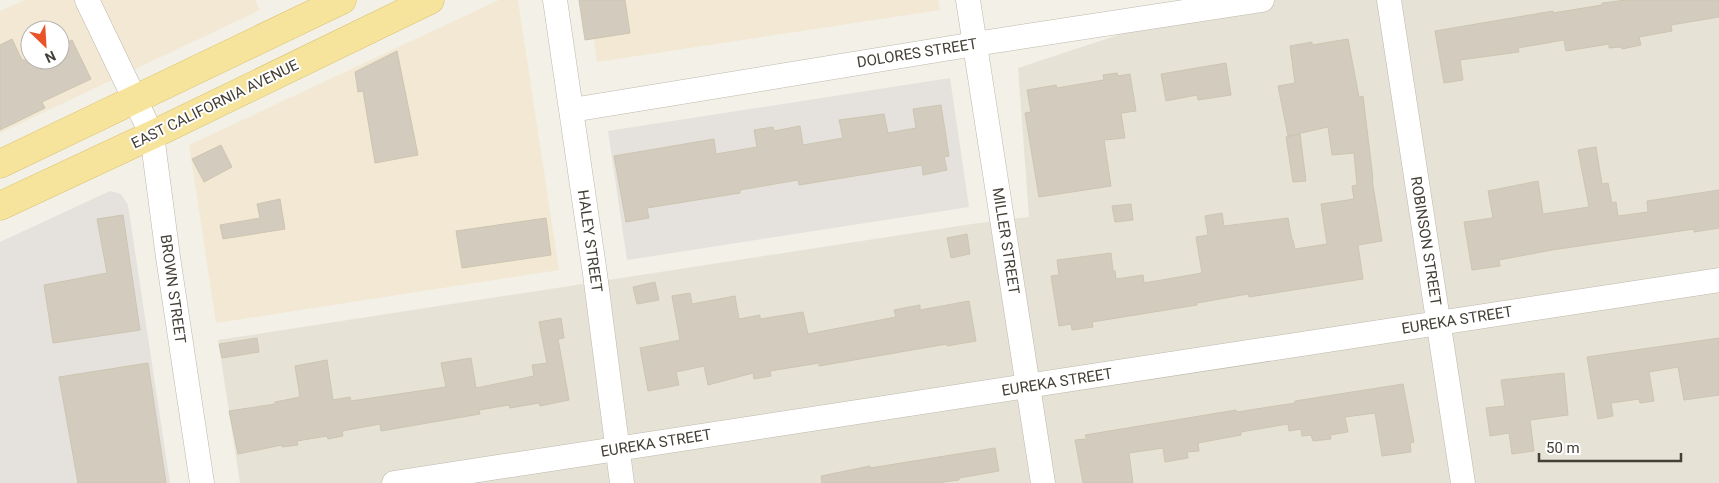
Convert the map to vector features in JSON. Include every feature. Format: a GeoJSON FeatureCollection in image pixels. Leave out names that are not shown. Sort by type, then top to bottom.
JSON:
{"type":"FeatureCollection","features":[{"type":"Feature","properties":{"kind":"main road"},"geometry":{"type":"LineString","coordinates":[[0,164],[342,0]]}},
{"type":"Feature","properties":{"kind":"main road","name":"EAST CALIFORNIA AVENUE"},"geometry":{"type":"LineString","coordinates":[[0,206],[152,135],[430,0]]}},
{"type":"Feature","properties":{"kind":"street","name":"BROWN STREET"},"geometry":{"type":"LineString","coordinates":[[86,0],[152,135],[168,257],[202,483]]}},
{"type":"Feature","properties":{"kind":"street","name":"HALEY STREET"},"geometry":{"type":"LineString","coordinates":[[555,0],[572,110],[622,483]]}},
{"type":"Feature","properties":{"kind":"street","name":"MILLER STREET"},"geometry":{"type":"LineString","coordinates":[[968,0],[1043,483]]}},
{"type":"Feature","properties":{"kind":"street","name":"DOLORES STREET"},"geometry":{"type":"LineString","coordinates":[[572,110],[975,44],[1262,0]]}},
{"type":"Feature","properties":{"kind":"street","name":"ROBINSON STREET"},"geometry":{"type":"LineString","coordinates":[[1389,0],[1463,483]]}},
{"type":"Feature","properties":{"kind":"street","name":"EUREKA STREET"},"geometry":{"type":"LineString","coordinates":[[394,483],[1719,280]]}},
{"type":"Feature","properties":{"kind":"shaded area"},"geometry":{"type":"Polygon","coordinates":[[[25,0],[255,0],[260,10],[0,133],[0,11],[25,0]]]}},
{"type":"Feature","properties":{"kind":"shaded area"},"geometry":{"type":"Polygon","coordinates":[[[499,0],[518,0],[559,270],[216,323],[189,145],[499,0]]]}},
{"type":"Feature","properties":{"kind":"shaded area"},"geometry":{"type":"Polygon","coordinates":[[[588,0],[938,0],[940,10],[597,62],[588,0]]]}},
{"type":"Feature","properties":{"kind":"shaded area"},"geometry":{"type":"Polygon","coordinates":[[[1224,0],[1719,0],[1719,483],[240,483],[218,340],[972,224],[1029,217],[1018,68],[1224,0]]]}},
{"type":"Feature","properties":{"kind":"shaded area"},"geometry":{"type":"Polygon","coordinates":[[[950,78],[969,207],[627,260],[608,131],[950,78]]]}},
{"type":"Feature","properties":{"kind":"shaded area"},"geometry":{"type":"Polygon","coordinates":[[[110,191],[121,194],[128,205],[170,483],[0,483],[0,242],[110,191]]]}},
{"type":"Feature","properties":{"kind":"building"},"geometry":{"type":"Polygon","coordinates":[[[579,0],[625,0],[630,33],[585,40],[579,0]]]}},
{"type":"Feature","properties":{"kind":"building"},"geometry":{"type":"Polygon","coordinates":[[[1626,0],[1719,0],[1719,17],[1671,25],[1672,31],[1639,37],[1641,45],[1622,49],[1621,47],[1609,48],[1609,44],[1566,51],[1564,40],[1518,48],[1519,52],[1460,60],[1463,80],[1444,83],[1435,31],[1626,0]]]}},
{"type":"Feature","properties":{"kind":"building"},"geometry":{"type":"Polygon","coordinates":[[[12,39],[20,56],[20,70],[70,70],[70,41],[72,40],[91,79],[42,102],[45,108],[0,130],[0,45],[12,39]]]}},
{"type":"Feature","properties":{"kind":"building"},"geometry":{"type":"Polygon","coordinates":[[[1348,39],[1359,97],[1363,96],[1372,179],[1382,241],[1358,245],[1363,279],[1249,297],[1248,294],[1197,303],[1197,305],[1092,322],[1093,327],[1072,330],[1071,324],[1059,326],[1051,276],[1059,275],[1057,260],[1111,253],[1116,279],[1143,275],[1144,283],[1202,273],[1196,237],[1208,235],[1205,216],[1222,213],[1224,226],[1288,218],[1295,249],[1327,244],[1321,204],[1354,199],[1352,186],[1357,185],[1354,153],[1332,155],[1328,127],[1288,136],[1278,86],[1295,83],[1290,46],[1312,42],[1312,45],[1348,39]]]}},
{"type":"Feature","properties":{"kind":"building"},"geometry":{"type":"Polygon","coordinates":[[[397,51],[418,155],[375,163],[363,91],[358,92],[355,72],[397,51]]]}},
{"type":"Feature","properties":{"kind":"building"},"geometry":{"type":"Polygon","coordinates":[[[1226,63],[1231,95],[1198,100],[1197,95],[1166,101],[1161,74],[1226,63]]]}},
{"type":"Feature","properties":{"kind":"building"},"geometry":{"type":"Polygon","coordinates":[[[1117,73],[1118,76],[1130,74],[1136,111],[1121,113],[1125,138],[1104,140],[1111,186],[1039,197],[1025,113],[1031,112],[1027,90],[1056,85],[1057,88],[1104,80],[1103,75],[1117,73]]]}},
{"type":"Feature","properties":{"kind":"building"},"geometry":{"type":"Polygon","coordinates":[[[941,105],[949,156],[944,157],[947,170],[923,175],[922,165],[799,185],[798,180],[740,190],[740,193],[647,208],[649,218],[626,222],[614,156],[714,139],[716,154],[757,147],[754,130],[773,127],[774,131],[800,126],[803,145],[843,138],[839,120],[884,114],[888,133],[916,128],[913,109],[941,105]]]}},
{"type":"Feature","properties":{"kind":"building"},"geometry":{"type":"Polygon","coordinates":[[[1300,134],[1306,181],[1293,182],[1286,137],[1300,134]]]}},
{"type":"Feature","properties":{"kind":"building"},"geometry":{"type":"Polygon","coordinates":[[[221,145],[232,167],[204,182],[192,159],[221,145]]]}},
{"type":"Feature","properties":{"kind":"building"},"geometry":{"type":"Polygon","coordinates":[[[1596,147],[1602,184],[1608,183],[1612,203],[1616,202],[1618,216],[1648,212],[1647,201],[1719,190],[1719,228],[1694,232],[1694,229],[1552,250],[1499,260],[1500,266],[1472,270],[1464,222],[1493,218],[1488,191],[1538,181],[1543,214],[1589,207],[1578,150],[1596,147]]]}},
{"type":"Feature","properties":{"kind":"building"},"geometry":{"type":"Polygon","coordinates":[[[280,199],[285,229],[223,239],[220,225],[260,218],[257,204],[280,199]]]}},
{"type":"Feature","properties":{"kind":"building"},"geometry":{"type":"Polygon","coordinates":[[[1131,204],[1133,220],[1115,222],[1112,206],[1131,204]]]}},
{"type":"Feature","properties":{"kind":"building"},"geometry":{"type":"Polygon","coordinates":[[[123,215],[140,330],[53,343],[44,285],[107,273],[97,219],[123,215]]]}},
{"type":"Feature","properties":{"kind":"building"},"geometry":{"type":"Polygon","coordinates":[[[546,218],[551,255],[462,268],[456,231],[546,218]]]}},
{"type":"Feature","properties":{"kind":"building"},"geometry":{"type":"Polygon","coordinates":[[[967,234],[970,254],[951,258],[947,238],[967,234]]]}},
{"type":"Feature","properties":{"kind":"building"},"geometry":{"type":"Polygon","coordinates":[[[655,282],[659,300],[637,304],[633,287],[655,282]]]}},
{"type":"Feature","properties":{"kind":"building"},"geometry":{"type":"Polygon","coordinates":[[[690,293],[692,304],[735,296],[739,319],[760,315],[760,319],[803,312],[808,334],[896,317],[894,310],[920,305],[920,310],[969,301],[976,341],[947,346],[947,344],[819,366],[819,363],[770,371],[771,376],[754,379],[753,373],[708,385],[704,366],[676,372],[679,385],[648,391],[640,348],[680,340],[672,296],[690,293]]]}},
{"type":"Feature","properties":{"kind":"building"},"geometry":{"type":"Polygon","coordinates":[[[561,318],[564,338],[558,339],[569,400],[540,406],[539,403],[510,408],[509,405],[479,410],[480,414],[381,431],[380,424],[342,431],[343,436],[328,439],[327,436],[297,441],[298,445],[282,447],[282,445],[238,454],[229,411],[275,404],[275,402],[300,397],[295,366],[327,360],[333,400],[350,397],[351,401],[446,387],[441,363],[471,358],[476,388],[534,376],[532,365],[547,363],[539,322],[561,318]]]}},
{"type":"Feature","properties":{"kind":"building"},"geometry":{"type":"Polygon","coordinates":[[[257,338],[259,352],[222,358],[219,344],[257,338]]]}},
{"type":"Feature","properties":{"kind":"building"},"geometry":{"type":"Polygon","coordinates":[[[1719,338],[1719,395],[1684,400],[1678,367],[1649,372],[1654,401],[1640,403],[1639,399],[1611,403],[1613,416],[1598,419],[1587,357],[1719,338]]]}},
{"type":"Feature","properties":{"kind":"building"},"geometry":{"type":"Polygon","coordinates":[[[148,363],[166,483],[78,483],[59,377],[148,363]]]}},
{"type":"Feature","properties":{"kind":"building"},"geometry":{"type":"Polygon","coordinates":[[[1564,373],[1568,415],[1530,420],[1534,451],[1512,454],[1509,433],[1490,436],[1486,408],[1505,406],[1501,380],[1564,373]]]}},
{"type":"Feature","properties":{"kind":"building"},"geometry":{"type":"Polygon","coordinates":[[[1403,384],[1414,442],[1410,443],[1411,452],[1382,456],[1375,413],[1345,417],[1348,432],[1330,435],[1331,439],[1313,441],[1311,435],[1302,436],[1301,429],[1289,431],[1288,424],[1241,432],[1241,435],[1198,443],[1199,451],[1187,452],[1188,458],[1165,462],[1163,448],[1129,453],[1133,483],[1083,483],[1075,440],[1087,439],[1085,435],[1236,410],[1237,412],[1295,403],[1295,401],[1403,384]]]}},
{"type":"Feature","properties":{"kind":"building"},"geometry":{"type":"Polygon","coordinates":[[[995,448],[999,471],[959,478],[959,480],[937,483],[822,483],[821,476],[870,466],[870,468],[995,448]]]}}]}
